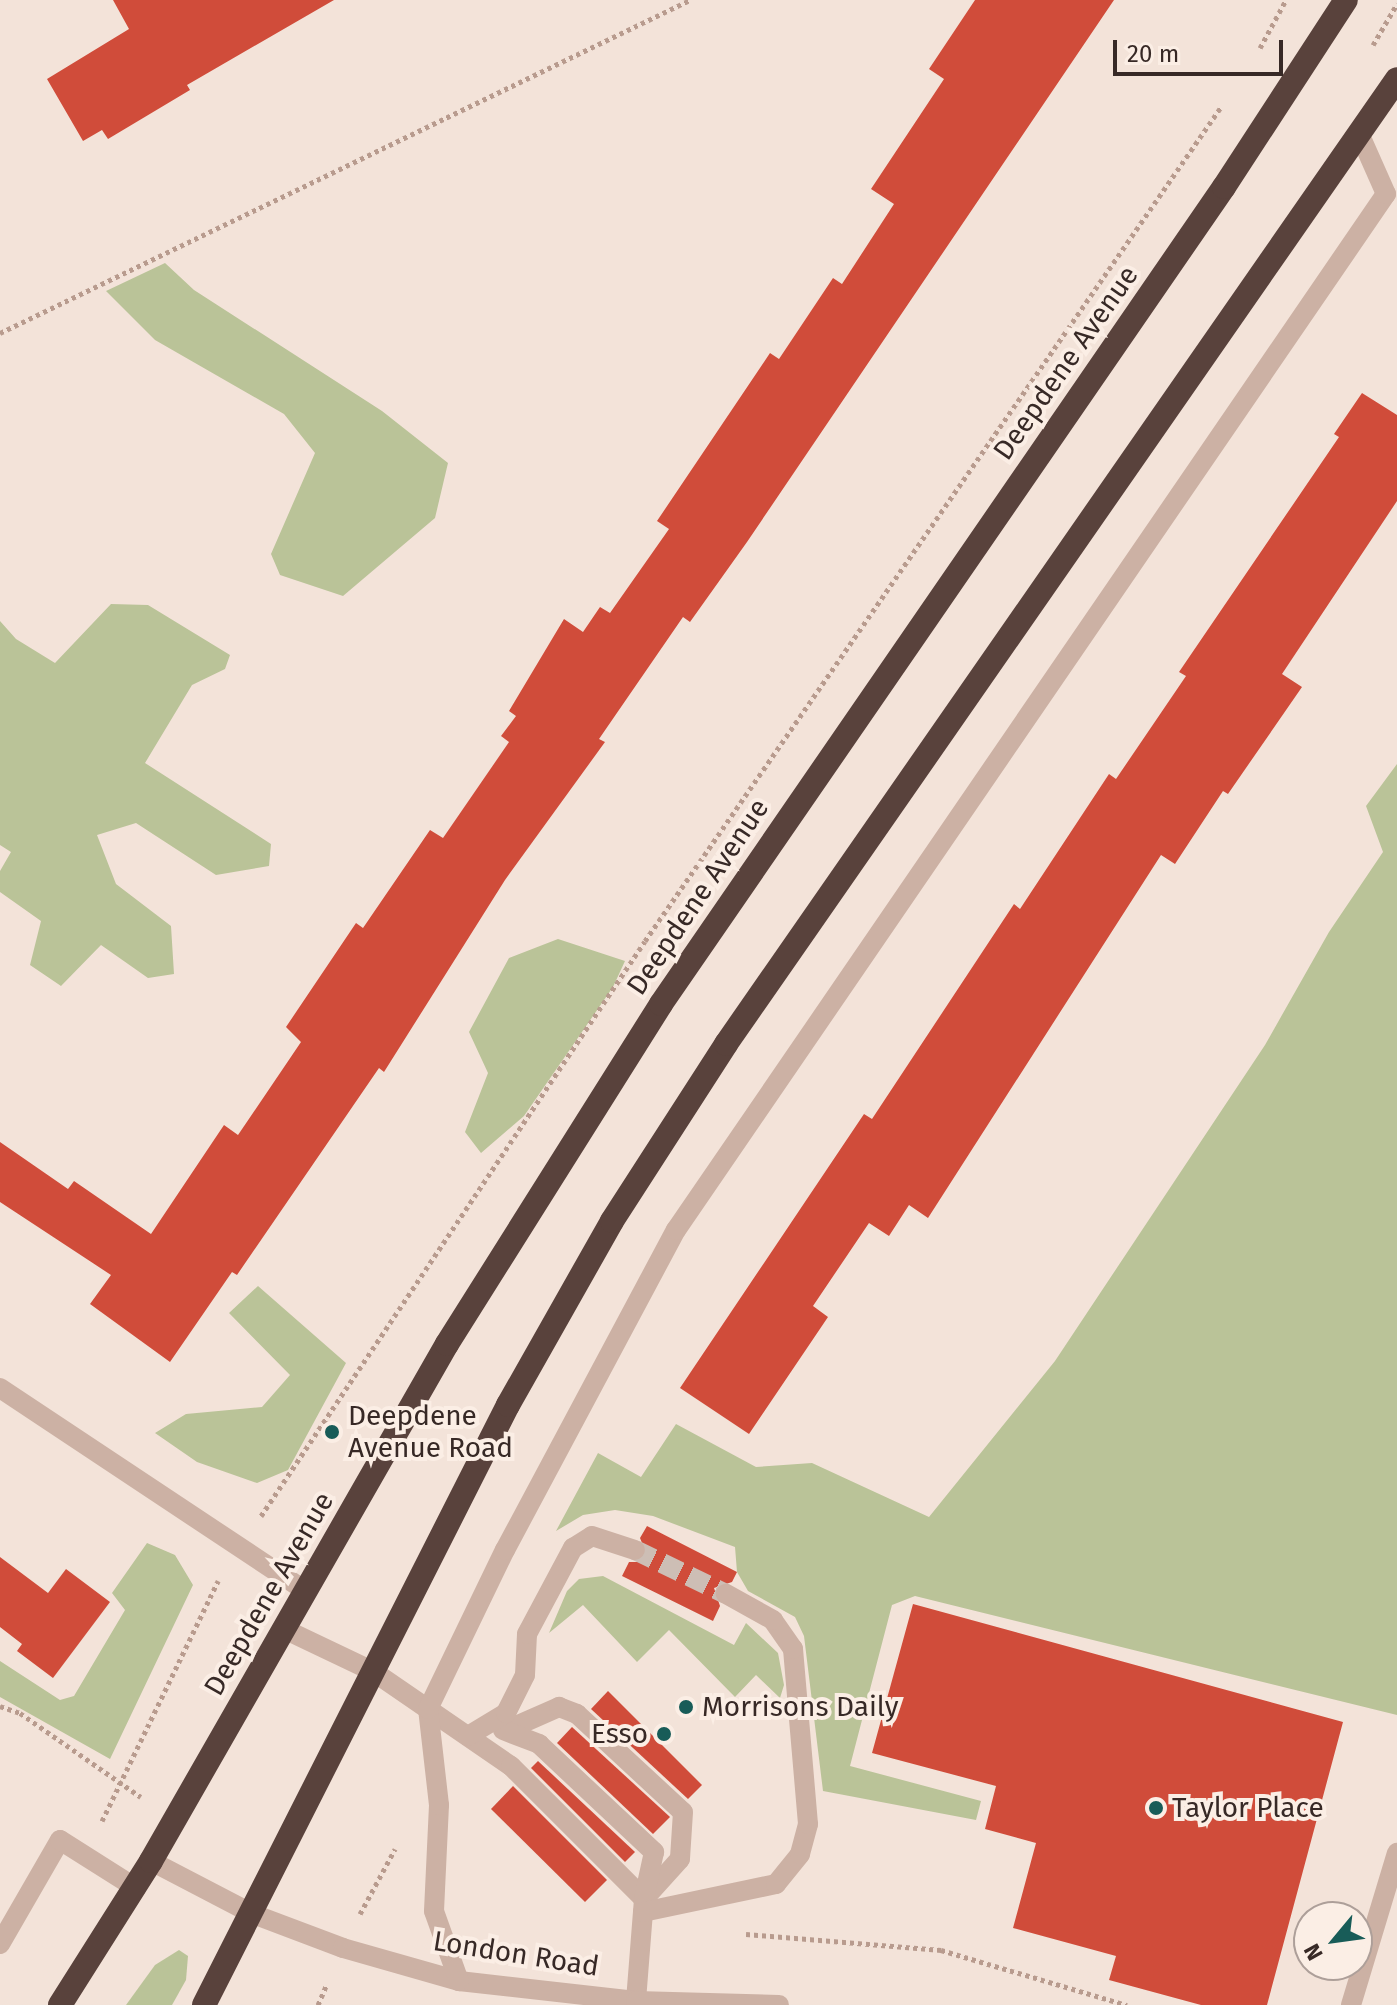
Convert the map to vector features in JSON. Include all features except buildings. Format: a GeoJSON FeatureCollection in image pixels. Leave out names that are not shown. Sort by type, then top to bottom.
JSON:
{"type":"FeatureCollection","features":[{"type":"Feature","properties":{"kind":"highway","name":"Deepdene Avenue"},"geometry":{"type":"LineString","coordinates":[[151,1861],[447,1344],[661,1004],[1224,187],[1346,0]]}},
{"type":"Feature","properties":{"kind":"highway"},"geometry":{"type":"LineString","coordinates":[[204,2005],[253,1914],[508,1405],[612,1221],[735,1031],[1397,79]]}},
{"type":"Feature","properties":{"kind":"highway"},"geometry":{"type":"LineString","coordinates":[[60,2005],[151,1861]]}},
{"type":"Feature","properties":{"kind":"street"},"geometry":{"type":"LineString","coordinates":[[459,1981],[434,1911],[439,1805],[428,1709],[576,1411],[676,1230],[1386,194],[1359,133]]}},
{"type":"Feature","properties":{"kind":"street"},"geometry":{"type":"LineString","coordinates":[[0,1388],[305,1591]]}},
{"type":"Feature","properties":{"kind":"street"},"geometry":{"type":"LineString","coordinates":[[468,1736],[506,1713],[525,1675],[527,1634],[573,1548],[592,1536],[635,1550]]}},
{"type":"Feature","properties":{"kind":"street"},"geometry":{"type":"LineString","coordinates":[[644,1906],[776,1884],[800,1854],[808,1824],[793,1649],[773,1620],[726,1594]]}},
{"type":"Feature","properties":{"kind":"street"},"geometry":{"type":"LineString","coordinates":[[284,1629],[374,1672],[511,1766],[644,1906]]}},
{"type":"Feature","properties":{"kind":"street"},"geometry":{"type":"LineString","coordinates":[[468,1736],[509,1729],[559,1707],[577,1714],[683,1812],[680,1859],[644,1906]]}},
{"type":"Feature","properties":{"kind":"street"},"geometry":{"type":"LineString","coordinates":[[509,1729],[539,1744],[654,1852],[644,1906],[636,2001]]}},
{"type":"Feature","properties":{"kind":"street"},"geometry":{"type":"LineString","coordinates":[[0,1944],[60,1840],[136,1888]]}},
{"type":"Feature","properties":{"kind":"street"},"geometry":{"type":"LineString","coordinates":[[1351,2005],[1397,1853]]}},
{"type":"Feature","properties":{"kind":"street","name":"London Road"},"geometry":{"type":"LineString","coordinates":[[151,1861],[253,1914],[343,1948],[459,1981],[636,2001],[779,2005]]}},
{"type":"Feature","properties":{"kind":"path"},"geometry":{"type":"LineString","coordinates":[[0,333],[690,0]]}},
{"type":"Feature","properties":{"kind":"path"},"geometry":{"type":"LineString","coordinates":[[0,1706],[20,1713],[120,1785],[177,1817]]}},
{"type":"Feature","properties":{"kind":"path"},"geometry":{"type":"LineString","coordinates":[[733,1934],[941,1950],[1127,2005]]}},
{"type":"Feature","properties":{"kind":"green space"},"geometry":{"type":"Polygon","coordinates":[[[165,263],[194,290],[382,411],[448,463],[435,518],[343,596],[280,575],[271,554],[315,453],[284,414],[155,340],[106,291],[165,263]]]}},
{"type":"Feature","properties":{"kind":"green space"},"geometry":{"type":"Polygon","coordinates":[[[111,604],[148,605],[230,655],[225,669],[192,685],[145,763],[271,844],[269,866],[216,875],[136,823],[97,835],[116,884],[171,926],[174,974],[148,978],[101,945],[61,986],[30,965],[41,921],[0,892],[0,871],[11,852],[0,845],[0,621],[16,639],[55,663],[111,604]]]}},
{"type":"Feature","properties":{"kind":"green space"},"geometry":{"type":"Polygon","coordinates":[[[1397,764],[1397,1715],[915,1596],[892,1605],[850,1766],[981,1801],[976,1820],[823,1791],[804,1636],[795,1617],[748,1591],[737,1572],[735,1547],[653,1516],[615,1510],[583,1515],[556,1531],[598,1453],[641,1477],[676,1424],[756,1467],[812,1463],[929,1517],[1055,1361],[1265,1045],[1329,932],[1383,852],[1366,806],[1397,764]]]}},
{"type":"Feature","properties":{"kind":"green space"},"geometry":{"type":"Polygon","coordinates":[[[558,939],[625,961],[613,987],[524,1116],[481,1153],[465,1132],[488,1073],[469,1032],[509,958],[558,939]]]}},
{"type":"Feature","properties":{"kind":"green space"},"geometry":{"type":"Polygon","coordinates":[[[258,1286],[346,1363],[288,1470],[257,1483],[197,1462],[155,1433],[186,1414],[262,1407],[290,1375],[229,1313],[258,1286]]]}},
{"type":"Feature","properties":{"kind":"green space"},"geometry":{"type":"Polygon","coordinates":[[[147,1543],[175,1555],[193,1585],[110,1759],[0,1697],[0,1661],[60,1700],[74,1696],[125,1610],[112,1593],[147,1543]]]}},
{"type":"Feature","properties":{"kind":"green space"},"geometry":{"type":"Polygon","coordinates":[[[603,1576],[734,1645],[746,1623],[778,1653],[784,1685],[780,1698],[756,1675],[735,1697],[669,1630],[637,1662],[583,1605],[549,1633],[567,1591],[579,1579],[603,1576]]]}},
{"type":"Feature","properties":{"kind":"green space"},"geometry":{"type":"Polygon","coordinates":[[[179,1950],[188,1956],[186,1980],[172,2005],[126,2005],[155,1965],[179,1950]]]}},
{"type":"Feature","properties":{"kind":"tunnel"},"geometry":{"type":"LineString","coordinates":[[635,1550],[726,1594]]}},
{"type":"Feature","properties":{"kind":"place","name":"Deepdene Avenue Road"},"geometry":{"type":"Point","coordinates":[332,1432]}},
{"type":"Feature","properties":{"kind":"place","name":"Morrisons Daily"},"geometry":{"type":"Point","coordinates":[686,1707]}},
{"type":"Feature","properties":{"kind":"place","name":"Esso"},"geometry":{"type":"Point","coordinates":[664,1734]}},
{"type":"Feature","properties":{"kind":"place","name":"Taylor Place"},"geometry":{"type":"Point","coordinates":[1156,1808]}}]}
